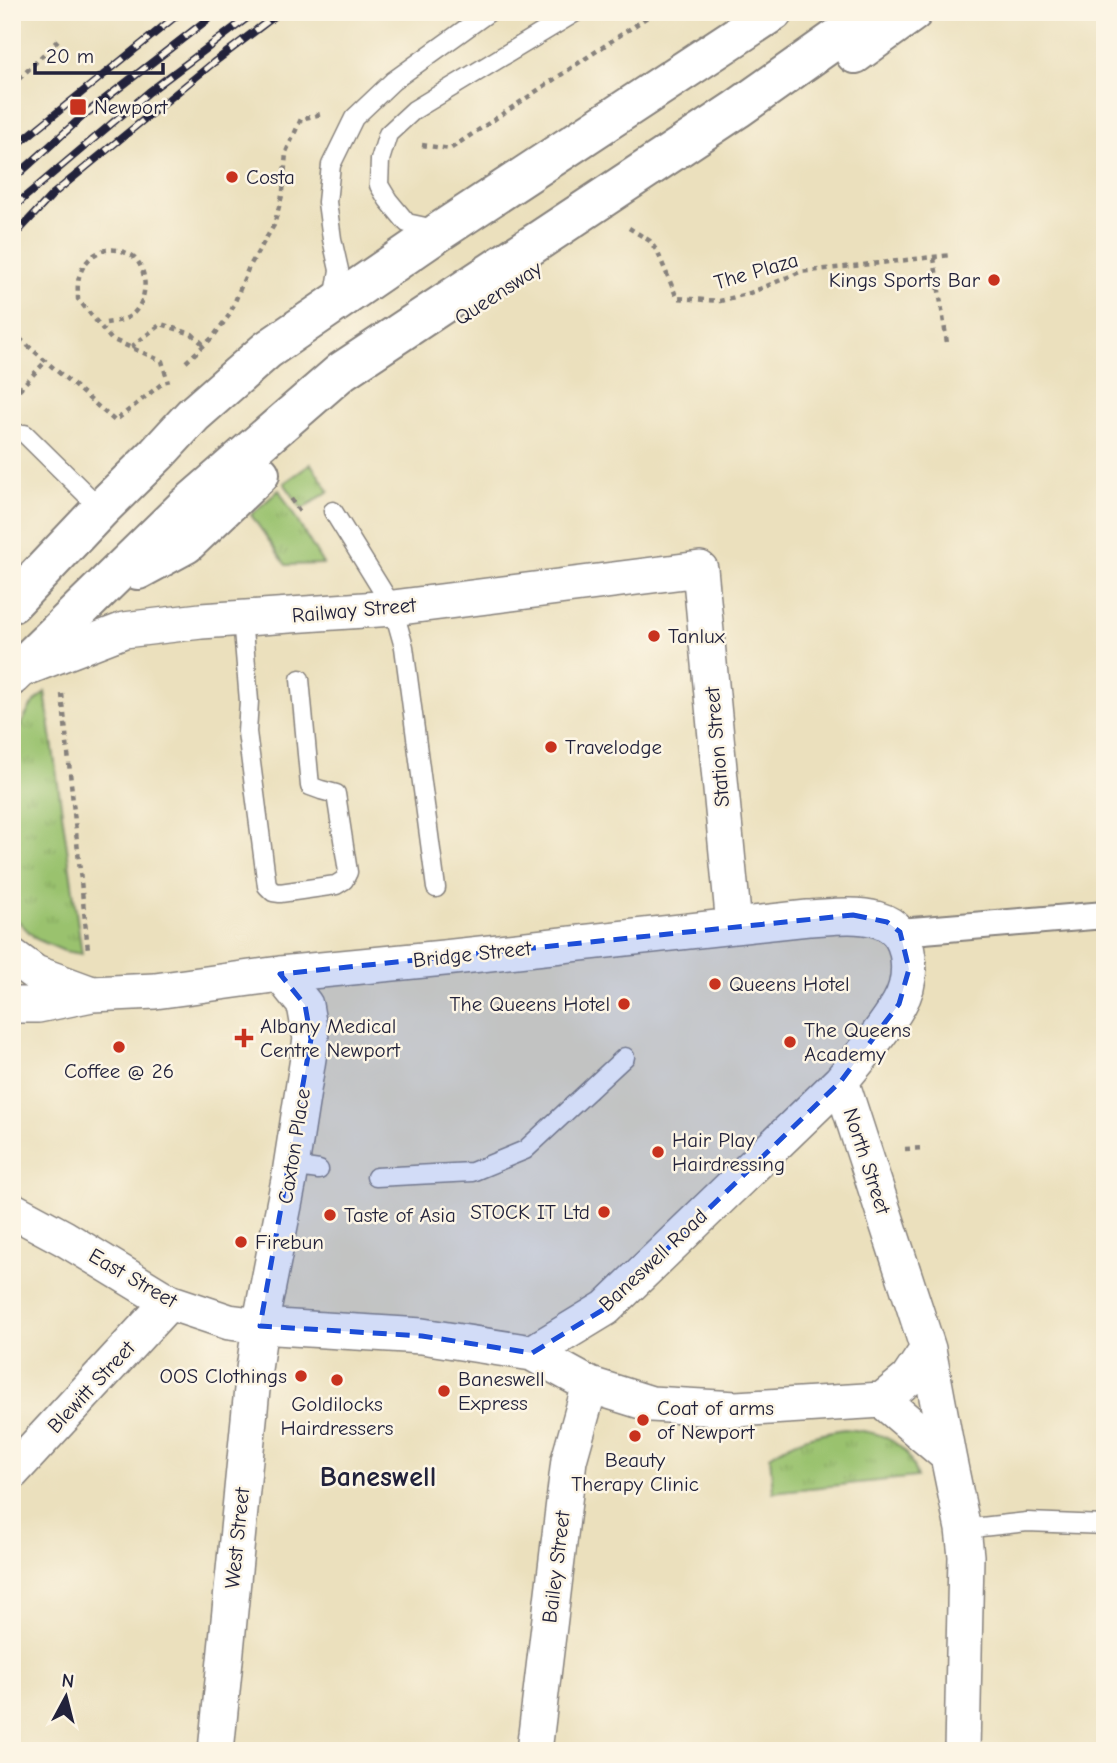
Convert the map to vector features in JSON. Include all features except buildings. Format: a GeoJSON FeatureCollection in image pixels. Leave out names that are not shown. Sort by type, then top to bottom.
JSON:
{"type":"FeatureCollection","features":[{"type":"Feature","properties":{"kind":"main road"},"geometry":{"type":"LineString","coordinates":[[12,603],[193,415],[267,350],[442,230],[773,12]]}},
{"type":"Feature","properties":{"kind":"main road","name":"Queensway"},"geometry":{"type":"LineString","coordinates":[[14,674],[183,509],[342,371],[737,109],[874,12]]}},
{"type":"Feature","properties":{"kind":"main road","name":"Queensway"},"geometry":{"type":"LineString","coordinates":[[99,591],[186,544],[303,432],[452,323],[663,185],[912,12]]}},
{"type":"Feature","properties":{"kind":"street","name":"Railway Street"},"geometry":{"type":"LineString","coordinates":[[14,674],[124,630],[242,618],[393,608],[700,569]]}},
{"type":"Feature","properties":{"kind":"street","name":"Station Street"},"geometry":{"type":"LineString","coordinates":[[700,569],[734,926]]}},
{"type":"Feature","properties":{"kind":"street","name":"Bridge Street"},"geometry":{"type":"LineString","coordinates":[[12,956],[35,973],[91,977],[155,990],[280,974],[853,915],[887,922],[900,932]]}},
{"type":"Feature","properties":{"kind":"street"},"geometry":{"type":"LineString","coordinates":[[900,932],[1105,915]]}},
{"type":"Feature","properties":{"kind":"street","name":"North Street"},"geometry":{"type":"LineString","coordinates":[[900,932],[907,948],[907,986],[883,1028],[841,1081],[928,1349],[963,1529],[966,1556],[962,1751]]}},
{"type":"Feature","properties":{"kind":"street","name":"Caxton Place"},"geometry":{"type":"LineString","coordinates":[[260,1325],[305,1168],[311,1039],[305,1005],[280,974]]}},
{"type":"Feature","properties":{"kind":"street","name":"Bridge Street"},"geometry":{"type":"LineString","coordinates":[[12,1005],[38,1006],[91,977]]}},
{"type":"Feature","properties":{"kind":"street","name":"Baneswell Road"},"geometry":{"type":"LineString","coordinates":[[532,1353],[606,1308],[841,1081]]}},
{"type":"Feature","properties":{"kind":"street","name":"East Street"},"geometry":{"type":"LineString","coordinates":[[12,1210],[64,1238],[169,1302],[229,1322],[260,1325]]}},
{"type":"Feature","properties":{"kind":"street","name":"Blewitt Street"},"geometry":{"type":"LineString","coordinates":[[12,1472],[169,1302]]}},
{"type":"Feature","properties":{"kind":"street"},"geometry":{"type":"LineString","coordinates":[[260,1325],[422,1336],[532,1353],[590,1385],[651,1404],[736,1409],[882,1400],[908,1379],[928,1349]]}},
{"type":"Feature","properties":{"kind":"street","name":"West Street"},"geometry":{"type":"LineString","coordinates":[[216,1751],[260,1325]]}},
{"type":"Feature","properties":{"kind":"street","name":"Bailey Street"},"geometry":{"type":"LineString","coordinates":[[534,1751],[569,1460],[590,1385]]}},
{"type":"Feature","properties":{"kind":"street"},"geometry":{"type":"LineString","coordinates":[[882,1400],[948,1456]]}},
{"type":"Feature","properties":{"kind":"lane"},"geometry":{"type":"LineString","coordinates":[[333,304],[339,270],[327,202],[331,165],[354,118],[393,81],[489,12]]}},
{"type":"Feature","properties":{"kind":"lane"},"geometry":{"type":"LineString","coordinates":[[442,230],[407,223],[379,185],[380,160],[388,134],[414,110],[576,12]]}},
{"type":"Feature","properties":{"kind":"lane"},"geometry":{"type":"LineString","coordinates":[[25,434],[101,509]]}},
{"type":"Feature","properties":{"kind":"lane"},"geometry":{"type":"LineString","coordinates":[[332,510],[393,608],[404,648],[436,888]]}},
{"type":"Feature","properties":{"kind":"lane"},"geometry":{"type":"LineString","coordinates":[[242,618],[248,701],[247,732],[267,886],[273,892],[280,893],[337,885],[344,880],[348,872],[336,794],[310,786],[300,679]]}},
{"type":"Feature","properties":{"kind":"lane"},"geometry":{"type":"LineString","coordinates":[[376,1177],[472,1172],[525,1150],[625,1057]]}},
{"type":"Feature","properties":{"kind":"lane"},"geometry":{"type":"LineString","coordinates":[[963,1529],[1027,1522],[1105,1525]]}},
{"type":"Feature","properties":{"kind":"path"},"geometry":{"type":"LineString","coordinates":[[415,144],[450,149],[655,12]]}},
{"type":"Feature","properties":{"kind":"path"},"geometry":{"type":"LineString","coordinates":[[12,86],[58,40]]}},
{"type":"Feature","properties":{"kind":"path"},"geometry":{"type":"LineString","coordinates":[[185,363],[213,337],[230,314],[248,269],[274,225],[283,192],[286,152],[301,120],[323,114]]}},
{"type":"Feature","properties":{"kind":"path","name":"The Plaza"},"geometry":{"type":"LineString","coordinates":[[627,227],[650,241],[677,298],[720,301],[750,293],[800,272],[951,255]]}},
{"type":"Feature","properties":{"kind":"path"},"geometry":{"type":"LineString","coordinates":[[106,323],[128,318],[140,305],[146,285],[142,268],[133,256],[115,248],[99,251],[86,263],[78,278],[78,299],[111,339],[162,361],[170,388]]}},
{"type":"Feature","properties":{"kind":"path"},"geometry":{"type":"LineString","coordinates":[[934,258],[947,343]]}},
{"type":"Feature","properties":{"kind":"path"},"geometry":{"type":"LineString","coordinates":[[131,348],[161,324],[192,334],[204,345]]}},
{"type":"Feature","properties":{"kind":"path"},"geometry":{"type":"LineString","coordinates":[[12,332],[115,421],[176,371]]}},
{"type":"Feature","properties":{"kind":"path"},"geometry":{"type":"LineString","coordinates":[[12,397],[46,361]]}},
{"type":"Feature","properties":{"kind":"path"},"geometry":{"type":"LineString","coordinates":[[58,655],[91,977]]}},
{"type":"Feature","properties":{"kind":"path"},"geometry":{"type":"LineString","coordinates":[[904,1149],[925,1148]]}},
{"type":"Feature","properties":{"kind":"highlighted area"},"geometry":{"type":"Polygon","coordinates":[[[853,915],[887,922],[900,932],[909,969],[899,1004],[841,1081],[606,1308],[532,1353],[422,1336],[260,1326],[311,1039],[305,1005],[280,974],[853,915]]]}},
{"type":"Feature","properties":{"kind":"green space"},"geometry":{"type":"Polygon","coordinates":[[[311,464],[329,491],[302,509],[284,483],[311,464]]]}},
{"type":"Feature","properties":{"kind":"green space"},"geometry":{"type":"Polygon","coordinates":[[[279,490],[323,564],[286,565],[251,515],[279,490]]]}},
{"type":"Feature","properties":{"kind":"green space"},"geometry":{"type":"Polygon","coordinates":[[[45,692],[82,954],[64,951],[36,939],[12,915],[12,741],[31,706],[45,692]]]}},
{"type":"Feature","properties":{"kind":"green space"},"geometry":{"type":"Polygon","coordinates":[[[844,1429],[869,1432],[892,1441],[907,1454],[917,1477],[773,1492],[770,1456],[806,1438],[844,1429]]]}},
{"type":"Feature","properties":{"kind":"railway"},"geometry":{"type":"LineString","coordinates":[[12,19],[19,12]]}},
{"type":"Feature","properties":{"kind":"railway"},"geometry":{"type":"LineString","coordinates":[[12,149],[181,12]]}},
{"type":"Feature","properties":{"kind":"railway"},"geometry":{"type":"LineString","coordinates":[[12,180],[83,116],[217,12]]}},
{"type":"Feature","properties":{"kind":"railway"},"geometry":{"type":"LineString","coordinates":[[12,210],[149,92],[255,12]]}},
{"type":"Feature","properties":{"kind":"railway"},"geometry":{"type":"LineString","coordinates":[[12,238],[53,194],[213,63],[280,12]]}},
{"type":"Feature","properties":{"kind":"place","name":"Newport"},"geometry":{"type":"Point","coordinates":[78,107]}},
{"type":"Feature","properties":{"kind":"place","name":"Costa"},"geometry":{"type":"Point","coordinates":[232,177]}},
{"type":"Feature","properties":{"kind":"place","name":"Kings Sports Bar"},"geometry":{"type":"Point","coordinates":[994,280]}},
{"type":"Feature","properties":{"kind":"place","name":"Tanlux"},"geometry":{"type":"Point","coordinates":[654,636]}},
{"type":"Feature","properties":{"kind":"place","name":"Travelodge"},"geometry":{"type":"Point","coordinates":[551,747]}},
{"type":"Feature","properties":{"kind":"place","name":"Queens Hotel"},"geometry":{"type":"Point","coordinates":[715,984]}},
{"type":"Feature","properties":{"kind":"place","name":"The Queens Hotel"},"geometry":{"type":"Point","coordinates":[624,1004]}},
{"type":"Feature","properties":{"kind":"place","name":"Albany Medical Centre Newport"},"geometry":{"type":"Point","coordinates":[244,1038]}},
{"type":"Feature","properties":{"kind":"place","name":"The Queens Academy"},"geometry":{"type":"Point","coordinates":[790,1042]}},
{"type":"Feature","properties":{"kind":"place","name":"Coffee @ 26"},"geometry":{"type":"Point","coordinates":[119,1047]}},
{"type":"Feature","properties":{"kind":"place","name":"Hair Play Hairdressing"},"geometry":{"type":"Point","coordinates":[658,1152]}},
{"type":"Feature","properties":{"kind":"place","name":"STOCK IT Ltd"},"geometry":{"type":"Point","coordinates":[604,1212]}},
{"type":"Feature","properties":{"kind":"place","name":"Taste of Asia"},"geometry":{"type":"Point","coordinates":[330,1215]}},
{"type":"Feature","properties":{"kind":"place","name":"Firebun"},"geometry":{"type":"Point","coordinates":[241,1242]}},
{"type":"Feature","properties":{"kind":"place","name":"OOS Clothings"},"geometry":{"type":"Point","coordinates":[301,1376]}},
{"type":"Feature","properties":{"kind":"place","name":"Goldilocks Hairdressers"},"geometry":{"type":"Point","coordinates":[337,1380]}},
{"type":"Feature","properties":{"kind":"place","name":"Baneswell Express"},"geometry":{"type":"Point","coordinates":[444,1391]}},
{"type":"Feature","properties":{"kind":"place","name":"Coat of arms of Newport"},"geometry":{"type":"Point","coordinates":[643,1420]}},
{"type":"Feature","properties":{"kind":"place","name":"Beauty Therapy Clinic"},"geometry":{"type":"Point","coordinates":[635,1436]}},
{"type":"Feature","properties":{"kind":"district","name":"Baneswell"},"geometry":{"type":"Point","coordinates":[378,1477]}}]}
